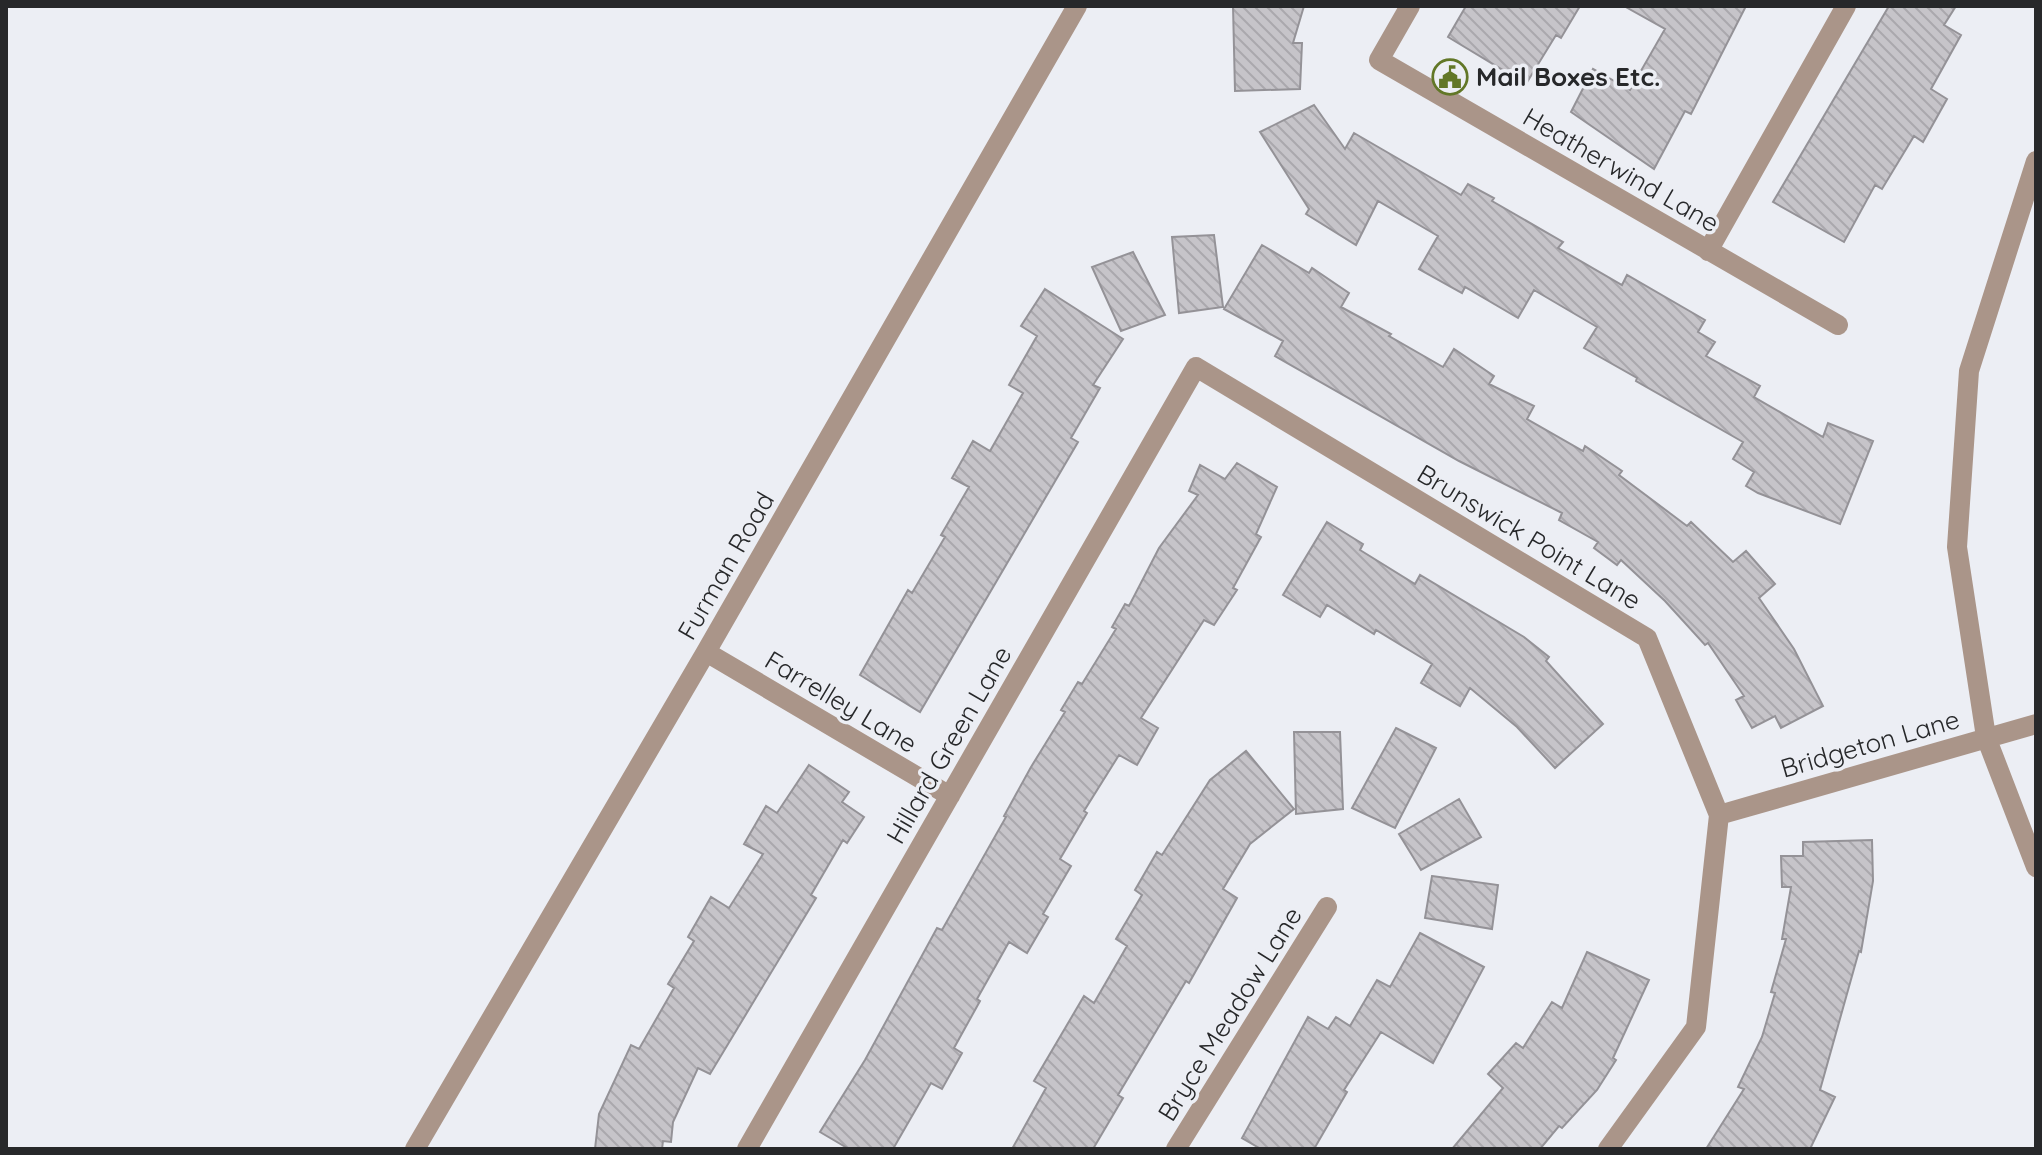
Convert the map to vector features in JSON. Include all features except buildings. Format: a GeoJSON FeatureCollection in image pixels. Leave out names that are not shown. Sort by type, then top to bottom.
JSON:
{"type":"FeatureCollection","features":[{"type":"Feature","properties":{"kind":"street","name":"Furman Road"},"geometry":{"type":"LineString","coordinates":[[415,1149],[706,652],[1077,6]]}},
{"type":"Feature","properties":{"kind":"street","name":"Heatherwind Lane"},"geometry":{"type":"LineString","coordinates":[[1410,6],[1379,60],[1838,325]]}},
{"type":"Feature","properties":{"kind":"street"},"geometry":{"type":"LineString","coordinates":[[1708,251],[1846,6]]}},
{"type":"Feature","properties":{"kind":"street"},"geometry":{"type":"LineString","coordinates":[[2036,161],[1969,371],[1957,547],[1986,737],[2036,867]]}},
{"type":"Feature","properties":{"kind":"street","name":"Hillard Green Lane"},"geometry":{"type":"LineString","coordinates":[[747,1149],[1196,367]]}},
{"type":"Feature","properties":{"kind":"street","name":"Brunswick Point Lane"},"geometry":{"type":"LineString","coordinates":[[1196,367],[1647,638],[1719,815],[1696,1027],[1608,1149]]}},
{"type":"Feature","properties":{"kind":"street","name":"Farrelley Lane"},"geometry":{"type":"LineString","coordinates":[[706,652],[950,796]]}},
{"type":"Feature","properties":{"kind":"street","name":"Bridgeton Lane"},"geometry":{"type":"LineString","coordinates":[[1719,815],[2036,724]]}},
{"type":"Feature","properties":{"kind":"street","name":"Bryce Meadow Lane"},"geometry":{"type":"LineString","coordinates":[[1176,1149],[1327,907]]}},
{"type":"Feature","properties":{"kind":"place","name":"Mail Boxes Etc."},"geometry":{"type":"Point","coordinates":[1450,77]}}]}
